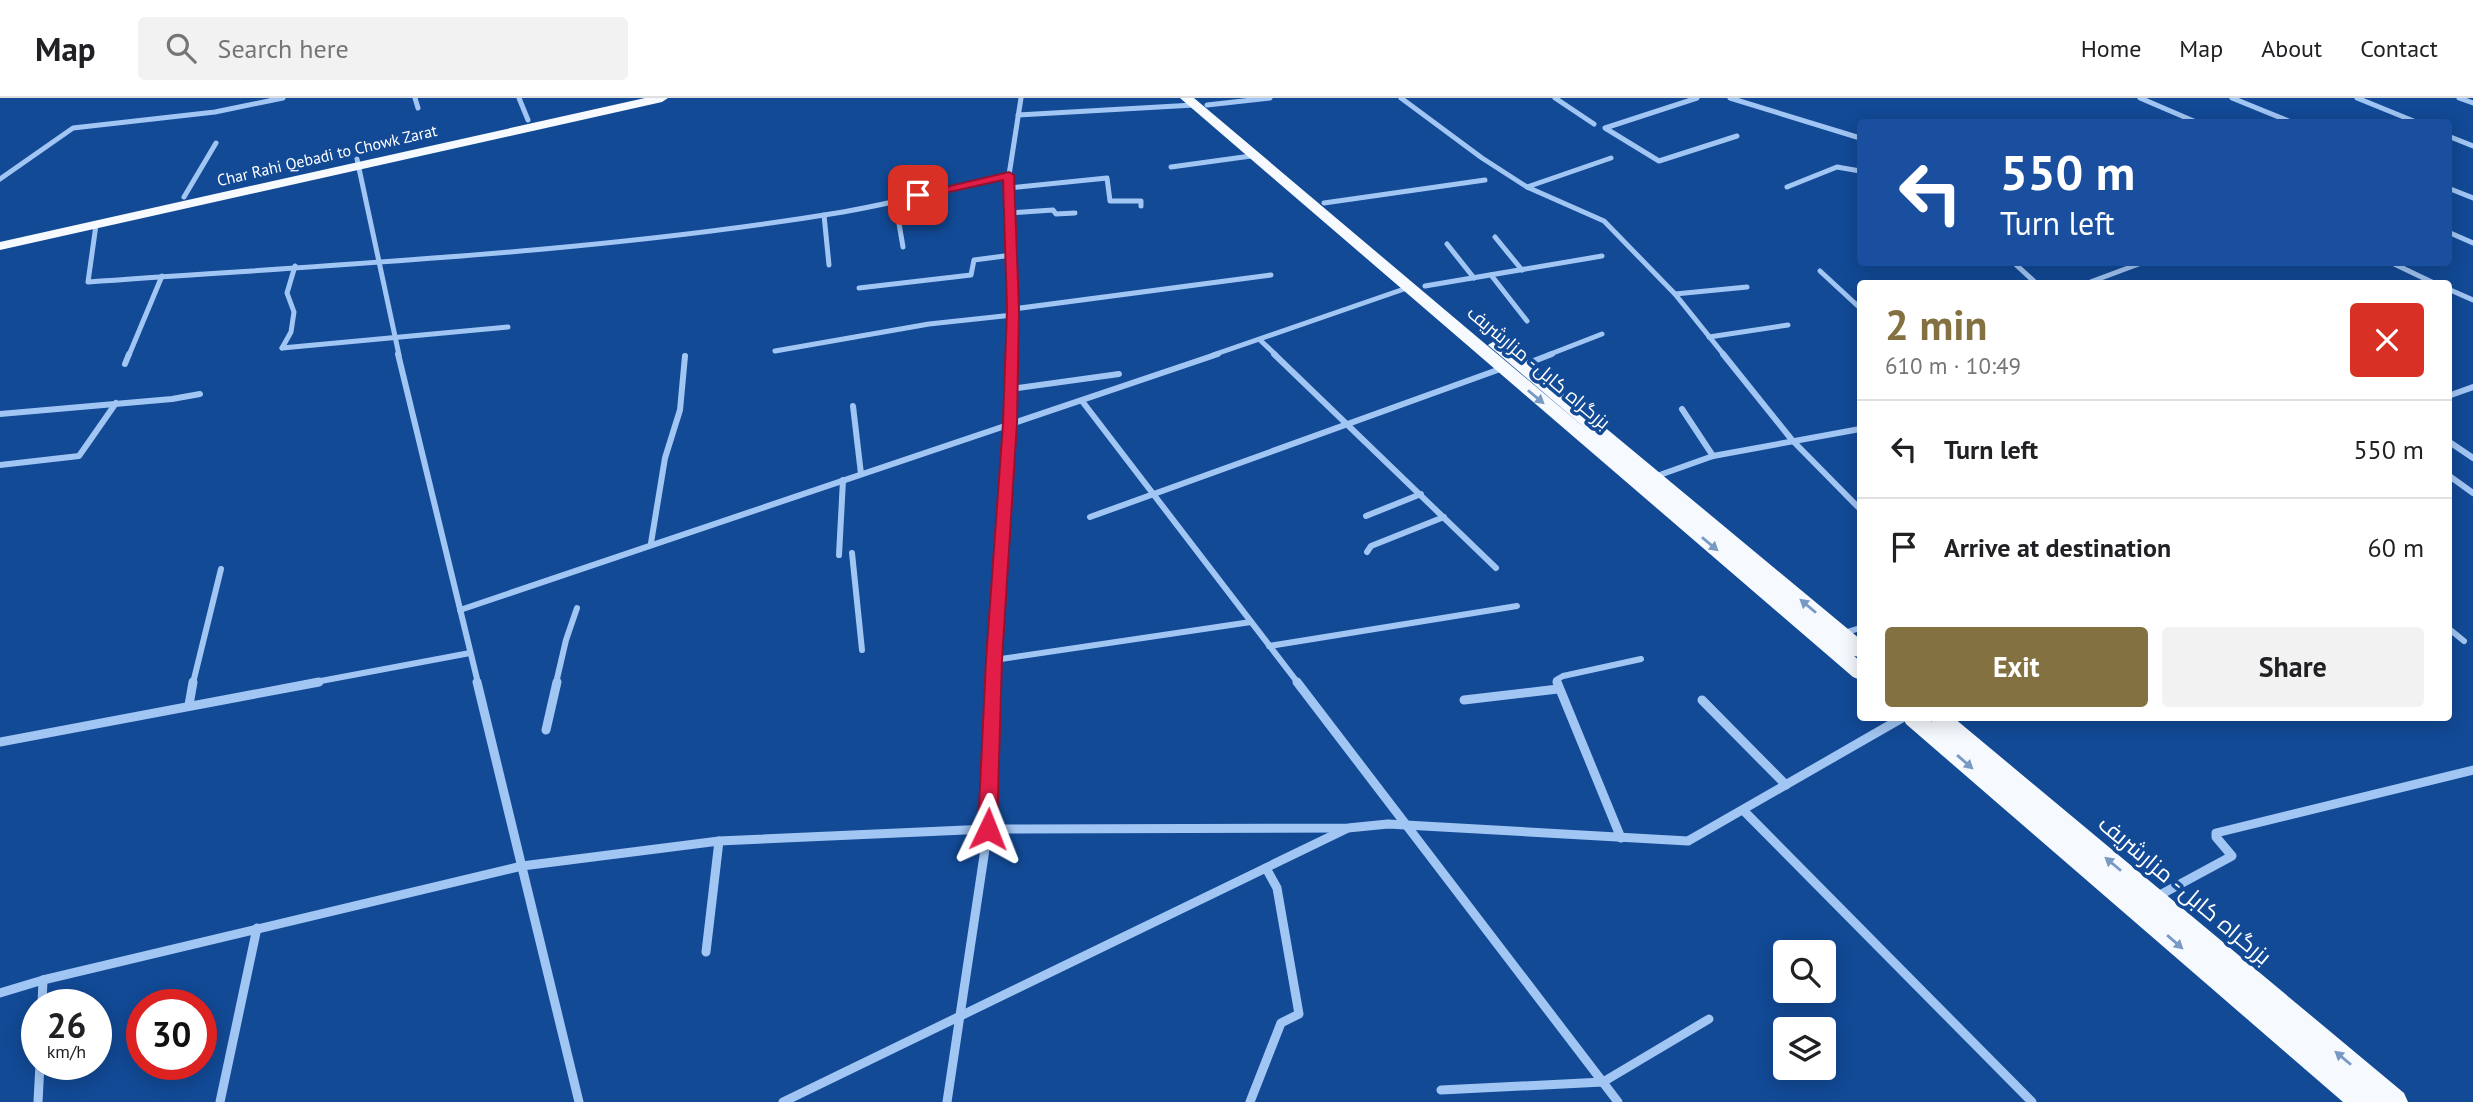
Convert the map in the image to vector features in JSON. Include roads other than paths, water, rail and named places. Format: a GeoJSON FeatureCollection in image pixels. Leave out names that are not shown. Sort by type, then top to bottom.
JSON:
{"type":"FeatureCollection","features":[{"type":"Feature","properties":{"kind":"highway","name":"Char Rahi Qebadi to Chowk Zarat"},"geometry":{"type":"LineString","coordinates":[[0,246],[629,98]]}},
{"type":"Feature","properties":{"kind":"highway","name":"Char Rahi Qebadi to Chowk Zarat"},"geometry":{"type":"LineString","coordinates":[[0,238],[662,98]]}},
{"type":"Feature","properties":{"kind":"highway","name":"بزرگراه کابل - مزارشریف"},"geometry":{"type":"LineString","coordinates":[[1196,102],[1251,156],[1503,368],[1857,647]]}},
{"type":"Feature","properties":{"kind":"highway","name":"بزرگراه کابل - مزارشریف"},"geometry":{"type":"LineString","coordinates":[[1196,102],[1324,203],[1521,366],[1857,669]]}},
{"type":"Feature","properties":{"kind":"highway"},"geometry":{"type":"LineString","coordinates":[[1917,721],[2363,1102]]}},
{"type":"Feature","properties":{"kind":"highway","name":"بزرگراه کابل - مزارشریف"},"geometry":{"type":"LineString","coordinates":[[1944,721],[2395,1102]]}},
{"type":"Feature","properties":{"kind":"street"},"geometry":{"type":"LineString","coordinates":[[0,179],[73,128],[215,111],[283,98]]}},
{"type":"Feature","properties":{"kind":"street"},"geometry":{"type":"LineString","coordinates":[[415,98],[418,108]]}},
{"type":"Feature","properties":{"kind":"street"},"geometry":{"type":"LineString","coordinates":[[519,98],[528,120]]}},
{"type":"Feature","properties":{"kind":"street"},"geometry":{"type":"LineString","coordinates":[[947,1102],[988,829],[994,660],[1010,423],[1013,312],[1009,175],[1021,98]]}},
{"type":"Feature","properties":{"kind":"street"},"geometry":{"type":"LineString","coordinates":[[1018,115],[1270,98]]}},
{"type":"Feature","properties":{"kind":"street"},"geometry":{"type":"LineString","coordinates":[[1401,98],[1482,158],[1527,187],[1604,221],[1675,294],[1792,440],[1857,506]]}},
{"type":"Feature","properties":{"kind":"street"},"geometry":{"type":"LineString","coordinates":[[1555,98],[1594,124]]}},
{"type":"Feature","properties":{"kind":"street"},"geometry":{"type":"LineString","coordinates":[[1697,98],[1605,128],[1659,161],[1737,136]]}},
{"type":"Feature","properties":{"kind":"street"},"geometry":{"type":"LineString","coordinates":[[1730,98],[1857,137]]}},
{"type":"Feature","properties":{"kind":"street"},"geometry":{"type":"LineString","coordinates":[[2140,98],[2189,119]]}},
{"type":"Feature","properties":{"kind":"street"},"geometry":{"type":"LineString","coordinates":[[2232,98],[2284,119]]}},
{"type":"Feature","properties":{"kind":"street"},"geometry":{"type":"LineString","coordinates":[[2357,98],[2409,119]]}},
{"type":"Feature","properties":{"kind":"street"},"geometry":{"type":"LineString","coordinates":[[2459,98],[2473,103]]}},
{"type":"Feature","properties":{"kind":"street"},"geometry":{"type":"LineString","coordinates":[[2452,138],[2473,146]]}},
{"type":"Feature","properties":{"kind":"street"},"geometry":{"type":"LineString","coordinates":[[184,197],[216,143]]}},
{"type":"Feature","properties":{"kind":"street"},"geometry":{"type":"LineString","coordinates":[[1171,167],[1251,156]]}},
{"type":"Feature","properties":{"kind":"street"},"geometry":{"type":"LineString","coordinates":[[1527,187],[1611,158]]}},
{"type":"Feature","properties":{"kind":"street"},"geometry":{"type":"LineString","coordinates":[[357,162],[376,261],[579,1102]]}},
{"type":"Feature","properties":{"kind":"street"},"geometry":{"type":"LineString","coordinates":[[1787,187],[1837,167],[1857,170]]}},
{"type":"Feature","properties":{"kind":"street"},"geometry":{"type":"LineString","coordinates":[[96,225],[88,282],[376,261],[662,235],[824,215],[1009,175]]}},
{"type":"Feature","properties":{"kind":"street"},"geometry":{"type":"LineString","coordinates":[[1009,188],[1107,178],[1110,201],[1141,201],[1142,206]]}},
{"type":"Feature","properties":{"kind":"street"},"geometry":{"type":"LineString","coordinates":[[1324,203],[1485,180]]}},
{"type":"Feature","properties":{"kind":"street"},"geometry":{"type":"LineString","coordinates":[[2452,190],[2473,198]]}},
{"type":"Feature","properties":{"kind":"street"},"geometry":{"type":"LineString","coordinates":[[895,200],[903,247]]}},
{"type":"Feature","properties":{"kind":"street"},"geometry":{"type":"LineString","coordinates":[[1010,213],[1054,210],[1056,214],[1075,213]]}},
{"type":"Feature","properties":{"kind":"street"},"geometry":{"type":"LineString","coordinates":[[824,215],[829,265]]}},
{"type":"Feature","properties":{"kind":"street"},"geometry":{"type":"LineString","coordinates":[[2452,234],[2473,243]]}},
{"type":"Feature","properties":{"kind":"street"},"geometry":{"type":"LineString","coordinates":[[1495,237],[1522,270]]}},
{"type":"Feature","properties":{"kind":"street"},"geometry":{"type":"LineString","coordinates":[[1447,244],[1474,278]]}},
{"type":"Feature","properties":{"kind":"street"},"geometry":{"type":"LineString","coordinates":[[859,288],[971,275],[973,260],[1012,255]]}},
{"type":"Feature","properties":{"kind":"street"},"geometry":{"type":"LineString","coordinates":[[1425,286],[1602,256]]}},
{"type":"Feature","properties":{"kind":"street"},"geometry":{"type":"LineString","coordinates":[[295,266],[287,293],[294,312],[291,332],[282,348],[508,327]]}},
{"type":"Feature","properties":{"kind":"street"},"geometry":{"type":"LineString","coordinates":[[2017,266],[2033,280]]}},
{"type":"Feature","properties":{"kind":"street"},"geometry":{"type":"LineString","coordinates":[[2098,280],[2135,266]]}},
{"type":"Feature","properties":{"kind":"street"},"geometry":{"type":"LineString","coordinates":[[2398,266],[2428,280]]}},
{"type":"Feature","properties":{"kind":"street"},"geometry":{"type":"LineString","coordinates":[[1820,271],[1857,306]]}},
{"type":"Feature","properties":{"kind":"street"},"geometry":{"type":"LineString","coordinates":[[775,351],[929,324],[1271,275]]}},
{"type":"Feature","properties":{"kind":"street"},"geometry":{"type":"LineString","coordinates":[[1491,275],[1527,321]]}},
{"type":"Feature","properties":{"kind":"street"},"geometry":{"type":"LineString","coordinates":[[125,364],[162,276]]}},
{"type":"Feature","properties":{"kind":"street"},"geometry":{"type":"LineString","coordinates":[[1675,294],[1747,287]]}},
{"type":"Feature","properties":{"kind":"street"},"geometry":{"type":"LineString","coordinates":[[460,610],[651,543],[1082,401],[1407,288]]}},
{"type":"Feature","properties":{"kind":"street"},"geometry":{"type":"LineString","coordinates":[[2452,291],[2473,300]]}},
{"type":"Feature","properties":{"kind":"street"},"geometry":{"type":"LineString","coordinates":[[1709,337],[1788,326]]}},
{"type":"Feature","properties":{"kind":"street"},"geometry":{"type":"LineString","coordinates":[[1521,366],[1602,334]]}},
{"type":"Feature","properties":{"kind":"street"},"geometry":{"type":"LineString","coordinates":[[1261,340],[1496,568]]}},
{"type":"Feature","properties":{"kind":"street"},"geometry":{"type":"LineString","coordinates":[[651,543],[665,458],[680,410],[685,356]]}},
{"type":"Feature","properties":{"kind":"street"},"geometry":{"type":"LineString","coordinates":[[1090,517],[1503,368]]}},
{"type":"Feature","properties":{"kind":"street"},"geometry":{"type":"LineString","coordinates":[[1011,389],[1119,374]]}},
{"type":"Feature","properties":{"kind":"street"},"geometry":{"type":"LineString","coordinates":[[2452,395],[2473,387]]}},
{"type":"Feature","properties":{"kind":"street"},"geometry":{"type":"LineString","coordinates":[[0,414],[200,394]]}},
{"type":"Feature","properties":{"kind":"street"},"geometry":{"type":"LineString","coordinates":[[1082,401],[1618,1102]]}},
{"type":"Feature","properties":{"kind":"street"},"geometry":{"type":"LineString","coordinates":[[0,465],[79,456],[116,403]]}},
{"type":"Feature","properties":{"kind":"street"},"geometry":{"type":"LineString","coordinates":[[853,406],[861,474]]}},
{"type":"Feature","properties":{"kind":"street"},"geometry":{"type":"LineString","coordinates":[[1682,410],[1713,456]]}},
{"type":"Feature","properties":{"kind":"street"},"geometry":{"type":"LineString","coordinates":[[1646,480],[1713,456],[1857,429]]}},
{"type":"Feature","properties":{"kind":"street"},"geometry":{"type":"LineString","coordinates":[[2452,444],[2473,458]]}},
{"type":"Feature","properties":{"kind":"street"},"geometry":{"type":"LineString","coordinates":[[2452,478],[2473,493]]}},
{"type":"Feature","properties":{"kind":"street"},"geometry":{"type":"LineString","coordinates":[[839,555],[843,480]]}},
{"type":"Feature","properties":{"kind":"street"},"geometry":{"type":"LineString","coordinates":[[1366,516],[1421,494]]}},
{"type":"Feature","properties":{"kind":"street"},"geometry":{"type":"LineString","coordinates":[[1367,552],[1371,546],[1444,517]]}},
{"type":"Feature","properties":{"kind":"street"},"geometry":{"type":"LineString","coordinates":[[852,553],[862,650]]}},
{"type":"Feature","properties":{"kind":"street"},"geometry":{"type":"LineString","coordinates":[[189,705],[198,656],[220,569]]}},
{"type":"Feature","properties":{"kind":"street"},"geometry":{"type":"LineString","coordinates":[[1269,646],[1517,606]]}},
{"type":"Feature","properties":{"kind":"street"},"geometry":{"type":"LineString","coordinates":[[546,730],[576,608]]}},
{"type":"Feature","properties":{"kind":"street"},"geometry":{"type":"LineString","coordinates":[[994,660],[1251,622]]}},
{"type":"Feature","properties":{"kind":"street"},"geometry":{"type":"LineString","coordinates":[[1842,634],[1857,629]]}},
{"type":"Feature","properties":{"kind":"street"},"geometry":{"type":"LineString","coordinates":[[2452,631],[2464,641]]}},
{"type":"Feature","properties":{"kind":"street"},"geometry":{"type":"LineString","coordinates":[[0,742],[470,653]]}},
{"type":"Feature","properties":{"kind":"street"},"geometry":{"type":"LineString","coordinates":[[1621,838],[1556,680],[1563,676],[1641,659]]}},
{"type":"Feature","properties":{"kind":"street"},"geometry":{"type":"LineString","coordinates":[[1464,700],[1558,689]]}},
{"type":"Feature","properties":{"kind":"street"},"geometry":{"type":"LineString","coordinates":[[1702,700],[1786,785]]}},
{"type":"Feature","properties":{"kind":"street"},"geometry":{"type":"LineString","coordinates":[[0,993],[43,980],[522,866],[719,841],[988,829],[1348,828],[1388,824],[1688,841],[1897,721]]}},
{"type":"Feature","properties":{"kind":"street"},"geometry":{"type":"LineString","coordinates":[[2154,898],[2231,857],[2231,853],[2214,834],[2216,833],[2473,770]]}},
{"type":"Feature","properties":{"kind":"street"},"geometry":{"type":"LineString","coordinates":[[1743,810],[2032,1102]]}},
{"type":"Feature","properties":{"kind":"street"},"geometry":{"type":"LineString","coordinates":[[783,1102],[800,1098],[958,1017],[1348,828]]}},
{"type":"Feature","properties":{"kind":"street"},"geometry":{"type":"LineString","coordinates":[[706,952],[719,841]]}},
{"type":"Feature","properties":{"kind":"street"},"geometry":{"type":"LineString","coordinates":[[1250,1102],[1281,1023],[1299,1014],[1277,888],[1266,867]]}},
{"type":"Feature","properties":{"kind":"street"},"geometry":{"type":"LineString","coordinates":[[220,1102],[257,928]]}},
{"type":"Feature","properties":{"kind":"street"},"geometry":{"type":"LineString","coordinates":[[43,980],[43,989]]}},
{"type":"Feature","properties":{"kind":"street"},"geometry":{"type":"LineString","coordinates":[[1441,1090],[1602,1082],[1709,1019]]}},
{"type":"Feature","properties":{"kind":"street"},"geometry":{"type":"LineString","coordinates":[[38,1102],[39,1080]]}}]}
